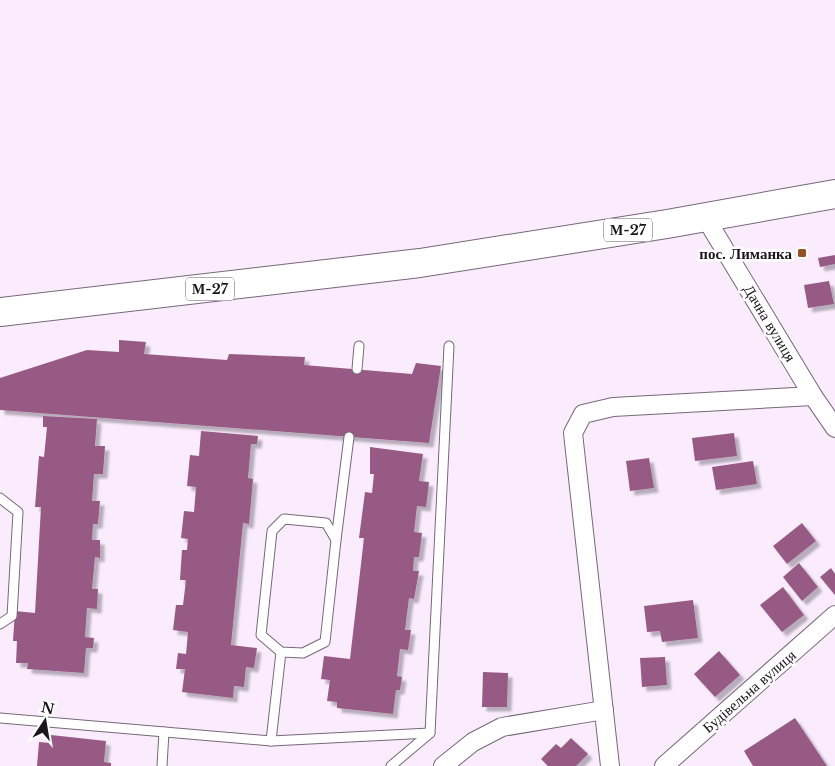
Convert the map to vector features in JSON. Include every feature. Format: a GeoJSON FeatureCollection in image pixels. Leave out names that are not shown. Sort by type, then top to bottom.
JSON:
{"type":"FeatureCollection","features":[{"type":"Feature","properties":{"kind":"main road","name":"М-27"},"geometry":{"type":"LineString","coordinates":[[0,312],[420,263],[706,217],[835,194]]}},
{"type":"Feature","properties":{"kind":"street","name":"Дачна вулиця"},"geometry":{"type":"LineString","coordinates":[[706,217],[813,396],[835,428]]}},
{"type":"Feature","properties":{"kind":"street"},"geometry":{"type":"LineString","coordinates":[[610,766],[573,433],[583,414],[613,407],[813,396]]}},
{"type":"Feature","properties":{"kind":"street","name":"Будівельна вулиця"},"geometry":{"type":"LineString","coordinates":[[664,766],[835,615]]}},
{"type":"Feature","properties":{"kind":"street"},"geometry":{"type":"LineString","coordinates":[[443,766],[473,742],[502,728],[604,710]]}},
{"type":"Feature","properties":{"kind":"lane"},"geometry":{"type":"LineString","coordinates":[[357,369],[359,346]]}},
{"type":"Feature","properties":{"kind":"lane"},"geometry":{"type":"LineString","coordinates":[[392,766],[430,733],[449,346]]}},
{"type":"Feature","properties":{"kind":"lane"},"geometry":{"type":"LineString","coordinates":[[336,540],[326,522],[284,519],[272,531],[261,636],[281,652],[303,654],[325,642],[349,437]]}},
{"type":"Feature","properties":{"kind":"lane"},"geometry":{"type":"LineString","coordinates":[[0,498],[18,512],[12,616],[0,624]]}},
{"type":"Feature","properties":{"kind":"lane"},"geometry":{"type":"LineString","coordinates":[[271,741],[281,652]]}},
{"type":"Feature","properties":{"kind":"lane"},"geometry":{"type":"LineString","coordinates":[[0,718],[271,741],[430,733]]}},
{"type":"Feature","properties":{"kind":"lane"},"geometry":{"type":"LineString","coordinates":[[162,766],[164,732]]}},
{"type":"Feature","properties":{"kind":"building"},"geometry":{"type":"Polygon","coordinates":[[[835,255],[835,264],[820,267],[818,258],[835,255]]]}},
{"type":"Feature","properties":{"kind":"building"},"geometry":{"type":"Polygon","coordinates":[[[829,281],[834,304],[808,308],[804,285],[829,281]]]}},
{"type":"Feature","properties":{"kind":"building"},"geometry":{"type":"Polygon","coordinates":[[[119,340],[146,342],[144,354],[227,360],[229,354],[305,357],[304,365],[412,374],[416,363],[441,366],[429,443],[0,410],[0,378],[87,350],[119,352],[119,340]]]}},
{"type":"Feature","properties":{"kind":"building"},"geometry":{"type":"Polygon","coordinates":[[[43,416],[97,419],[95,446],[105,446],[103,474],[94,474],[92,501],[100,501],[98,524],[93,524],[92,540],[100,540],[100,558],[95,557],[92,589],[98,589],[97,609],[87,608],[85,637],[94,638],[93,648],[86,648],[84,673],[27,669],[28,663],[16,663],[17,641],[13,641],[15,611],[35,613],[41,507],[35,507],[39,456],[44,457],[47,427],[43,427],[43,416]]]}},
{"type":"Feature","properties":{"kind":"building"},"geometry":{"type":"Polygon","coordinates":[[[201,431],[258,436],[257,444],[251,444],[248,478],[253,479],[249,524],[243,523],[231,645],[257,648],[254,668],[246,667],[244,687],[234,686],[233,698],[182,692],[185,669],[176,669],[178,653],[186,654],[188,632],[173,630],[176,605],[183,605],[186,580],[180,580],[182,550],[187,550],[188,539],[181,538],[184,511],[194,512],[196,487],[187,486],[190,455],[199,456],[201,431]]]}},
{"type":"Feature","properties":{"kind":"building"},"geometry":{"type":"Polygon","coordinates":[[[734,433],[737,456],[695,461],[692,438],[734,433]]]}},
{"type":"Feature","properties":{"kind":"building"},"geometry":{"type":"Polygon","coordinates":[[[370,447],[423,454],[419,481],[429,482],[426,507],[417,506],[414,532],[422,533],[419,557],[414,557],[413,571],[419,571],[414,599],[409,598],[405,630],[411,630],[408,650],[400,649],[397,676],[402,677],[400,690],[396,690],[393,714],[337,708],[337,702],[327,701],[330,680],[321,679],[324,656],[350,659],[364,538],[359,538],[365,492],[372,493],[374,474],[370,474],[370,447]]]}},
{"type":"Feature","properties":{"kind":"building"},"geometry":{"type":"Polygon","coordinates":[[[649,458],[654,488],[630,491],[626,461],[649,458]]]}},
{"type":"Feature","properties":{"kind":"building"},"geometry":{"type":"Polygon","coordinates":[[[753,461],[757,484],[716,490],[712,467],[753,461]]]}},
{"type":"Feature","properties":{"kind":"building"},"geometry":{"type":"Polygon","coordinates":[[[802,523],[816,541],[787,564],[773,546],[802,523]]]}},
{"type":"Feature","properties":{"kind":"building"},"geometry":{"type":"Polygon","coordinates":[[[799,563],[818,587],[802,601],[783,577],[799,563]]]}},
{"type":"Feature","properties":{"kind":"building"},"geometry":{"type":"Polygon","coordinates":[[[831,568],[835,574],[835,595],[820,577],[831,568]]]}},
{"type":"Feature","properties":{"kind":"building"},"geometry":{"type":"Polygon","coordinates":[[[783,587],[804,615],[782,632],[760,605],[783,587]]]}},
{"type":"Feature","properties":{"kind":"building"},"geometry":{"type":"Polygon","coordinates":[[[693,600],[698,638],[662,642],[660,631],[647,632],[644,606],[693,600]]]}},
{"type":"Feature","properties":{"kind":"building"},"geometry":{"type":"Polygon","coordinates":[[[719,651],[740,675],[715,697],[694,674],[719,651]]]}},
{"type":"Feature","properties":{"kind":"building"},"geometry":{"type":"Polygon","coordinates":[[[665,657],[667,685],[642,687],[640,658],[665,657]]]}},
{"type":"Feature","properties":{"kind":"building"},"geometry":{"type":"Polygon","coordinates":[[[483,672],[508,673],[507,707],[482,707],[483,672]]]}},
{"type":"Feature","properties":{"kind":"building"},"geometry":{"type":"Polygon","coordinates":[[[795,718],[827,766],[753,766],[744,751],[795,718]]]}},
{"type":"Feature","properties":{"kind":"building"},"geometry":{"type":"Polygon","coordinates":[[[51,735],[106,741],[104,762],[111,763],[111,766],[37,766],[39,742],[51,743],[51,735]]]}},
{"type":"Feature","properties":{"kind":"building"},"geometry":{"type":"Polygon","coordinates":[[[571,738],[588,754],[576,766],[548,766],[541,759],[556,744],[561,748],[571,738]]]}},
{"type":"Feature","properties":{"kind":"place","name":"пос. Лиманка"},"geometry":{"type":"Point","coordinates":[802,253]}}]}
